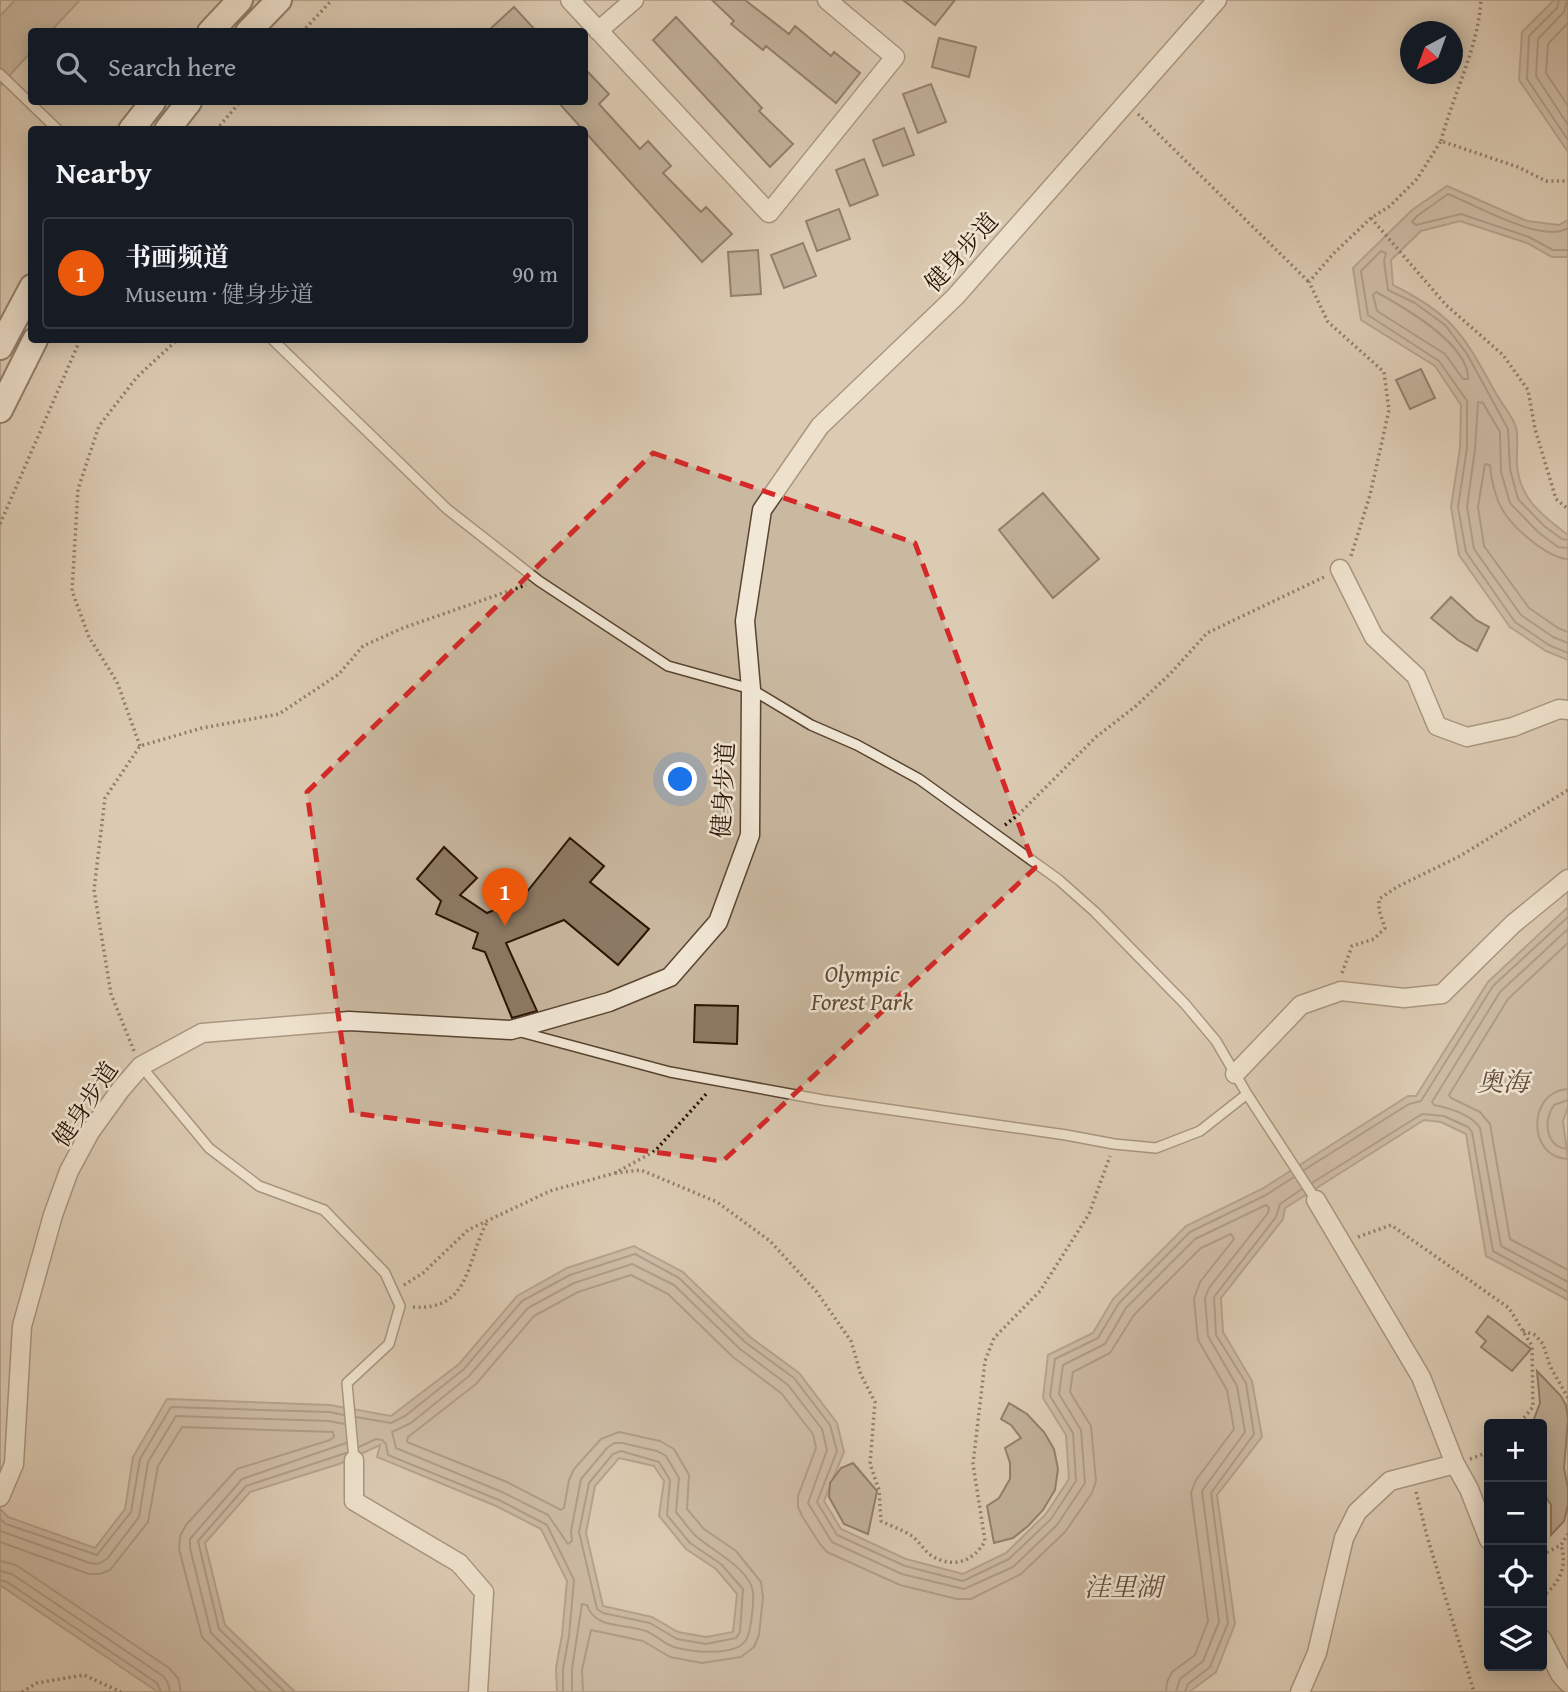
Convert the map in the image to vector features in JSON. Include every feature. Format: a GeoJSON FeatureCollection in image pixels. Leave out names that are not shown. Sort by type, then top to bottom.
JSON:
{"type":"FeatureCollection","features":[{"type":"Feature","properties":{"kind":"main road"},"geometry":{"type":"LineString","coordinates":[[214,28],[240,0]]}},
{"type":"Feature","properties":{"kind":"main road"},"geometry":{"type":"LineString","coordinates":[[252,28],[279,0]]}},
{"type":"Feature","properties":{"kind":"main road"},"geometry":{"type":"LineString","coordinates":[[134,126],[151,105]]}},
{"type":"Feature","properties":{"kind":"main road"},"geometry":{"type":"LineString","coordinates":[[170,126],[188,105]]}},
{"type":"Feature","properties":{"kind":"main road"},"geometry":{"type":"LineString","coordinates":[[0,347],[28,294]]}},
{"type":"Feature","properties":{"kind":"main road"},"geometry":{"type":"LineString","coordinates":[[0,410],[34,343]]}},
{"type":"Feature","properties":{"kind":"street"},"geometry":{"type":"LineString","coordinates":[[570,0],[769,213],[895,57],[827,0]]}},
{"type":"Feature","properties":{"kind":"street"},"geometry":{"type":"LineString","coordinates":[[598,31],[634,0]]}},
{"type":"Feature","properties":{"kind":"street","name":"健身步道"},"geometry":{"type":"LineString","coordinates":[[2,1495],[13,1464],[22,1326],[54,1215],[69,1171],[90,1132],[141,1066],[202,1033],[349,1021],[511,1030],[608,1002],[670,977],[718,922],[750,835],[751,689],[745,621],[762,510],[820,426],[955,297],[1217,0]]}},
{"type":"Feature","properties":{"kind":"street"},"geometry":{"type":"LineString","coordinates":[[1340,569],[1374,637],[1416,676],[1437,726],[1467,737],[1513,727],[1559,709],[1568,710]]}},
{"type":"Feature","properties":{"kind":"street"},"geometry":{"type":"LineString","coordinates":[[1235,1074],[1301,1005],[1341,991],[1404,998],[1442,994],[1514,924],[1568,879]]}},
{"type":"Feature","properties":{"kind":"street"},"geometry":{"type":"LineString","coordinates":[[1316,1200],[1421,1377],[1455,1464],[1469,1489],[1484,1527]]}},
{"type":"Feature","properties":{"kind":"street"},"geometry":{"type":"LineString","coordinates":[[354,1460],[354,1501],[459,1563],[484,1592],[478,1692]]}},
{"type":"Feature","properties":{"kind":"street"},"geometry":{"type":"LineString","coordinates":[[1300,1692],[1317,1653],[1344,1538],[1357,1512],[1390,1481],[1455,1464]]}},
{"type":"Feature","properties":{"kind":"street"},"geometry":{"type":"LineString","coordinates":[[1547,1649],[1560,1674],[1568,1682]]}},
{"type":"Feature","properties":{"kind":"lane"},"geometry":{"type":"LineString","coordinates":[[0,74],[28,101]]}},
{"type":"Feature","properties":{"kind":"lane"},"geometry":{"type":"LineString","coordinates":[[32,105],[54,126]]}},
{"type":"Feature","properties":{"kind":"lane"},"geometry":{"type":"LineString","coordinates":[[276,343],[447,509],[539,581],[668,666],[751,689],[811,725],[857,745],[919,779],[1059,880],[1095,912],[1185,1004],[1216,1041],[1316,1200]]}},
{"type":"Feature","properties":{"kind":"lane"},"geometry":{"type":"LineString","coordinates":[[511,1030],[670,1072],[718,1081],[822,1100],[1156,1148],[1200,1131],[1247,1094]]}},
{"type":"Feature","properties":{"kind":"lane"},"geometry":{"type":"LineString","coordinates":[[141,1066],[209,1148],[259,1186],[324,1210],[385,1273],[400,1306],[389,1344],[347,1383],[354,1460]]}},
{"type":"Feature","properties":{"kind":"path"},"geometry":{"type":"LineString","coordinates":[[306,28],[332,0]]}},
{"type":"Feature","properties":{"kind":"path"},"geometry":{"type":"LineString","coordinates":[[1309,282],[1333,254],[1371,218],[1390,206],[1417,179],[1441,141],[1480,19],[1480,0]]}},
{"type":"Feature","properties":{"kind":"path"},"geometry":{"type":"LineString","coordinates":[[994,833],[1018,815],[1096,737],[1136,706],[1207,633],[1340,569],[1354,552],[1389,410],[1384,372],[1328,323],[1309,282],[1126,103]]}},
{"type":"Feature","properties":{"kind":"path"},"geometry":{"type":"LineString","coordinates":[[219,126],[237,105]]}},
{"type":"Feature","properties":{"kind":"path"},"geometry":{"type":"LineString","coordinates":[[1441,141],[1518,167],[1546,181],[1568,181]]}},
{"type":"Feature","properties":{"kind":"path"},"geometry":{"type":"LineString","coordinates":[[1371,218],[1446,305],[1503,355],[1528,390],[1535,429],[1556,499],[1568,509]]}},
{"type":"Feature","properties":{"kind":"path"},"geometry":{"type":"LineString","coordinates":[[0,524],[79,343]]}},
{"type":"Feature","properties":{"kind":"path"},"geometry":{"type":"LineString","coordinates":[[139,746],[117,682],[89,637],[72,591],[78,489],[99,426],[137,377],[174,343]]}},
{"type":"Feature","properties":{"kind":"path"},"geometry":{"type":"LineString","coordinates":[[141,1066],[111,994],[94,890],[106,798],[139,746],[202,728],[279,714],[340,674],[363,646],[403,628],[539,581]]}},
{"type":"Feature","properties":{"kind":"path"},"geometry":{"type":"LineString","coordinates":[[1332,994],[1352,946],[1374,939],[1385,928],[1379,910],[1379,899],[1397,887],[1460,856],[1568,790]]}},
{"type":"Feature","properties":{"kind":"path"},"geometry":{"type":"LineString","coordinates":[[394,1292],[423,1273],[468,1230],[550,1191],[615,1172],[655,1151],[718,1081]]}},
{"type":"Feature","properties":{"kind":"path"},"geometry":{"type":"LineString","coordinates":[[615,1172],[641,1170],[717,1202],[770,1241],[816,1290],[851,1341],[861,1375],[874,1402],[870,1464],[879,1490],[881,1521],[912,1536],[933,1557],[952,1562],[966,1561],[980,1551],[985,1541],[973,1464],[985,1361],[993,1338],[1040,1291],[1089,1214],[1114,1144]]}},
{"type":"Feature","properties":{"kind":"path"},"geometry":{"type":"LineString","coordinates":[[400,1306],[437,1305],[451,1298],[463,1287],[477,1241],[488,1221]]}},
{"type":"Feature","properties":{"kind":"path"},"geometry":{"type":"LineString","coordinates":[[1342,1243],[1391,1226],[1509,1308],[1532,1346],[1533,1407],[1524,1419]]}},
{"type":"Feature","properties":{"kind":"path"},"geometry":{"type":"LineString","coordinates":[[1523,1331],[1535,1335],[1543,1344],[1550,1366],[1568,1398]]}},
{"type":"Feature","properties":{"kind":"path"},"geometry":{"type":"LineString","coordinates":[[1411,1474],[1430,1549],[1474,1692]]}},
{"type":"Feature","properties":{"kind":"path"},"geometry":{"type":"LineString","coordinates":[[1547,1552],[1562,1545],[1568,1534]]}},
{"type":"Feature","properties":{"kind":"path"},"geometry":{"type":"LineString","coordinates":[[1547,1592],[1564,1571],[1565,1555],[1562,1545]]}},
{"type":"Feature","properties":{"kind":"path"},"geometry":{"type":"LineString","coordinates":[[22,1692],[37,1683],[84,1675],[121,1692]]}},
{"type":"Feature","properties":{"kind":"highlighted area"},"geometry":{"type":"Polygon","coordinates":[[[653,453],[915,543],[1035,868],[723,1161],[352,1113],[307,792],[653,453]]]}},
{"type":"Feature","properties":{"kind":"green space","name":"Olympic Forest Park"},"geometry":{"type":"Polygon","coordinates":[[[0,0],[1568,0],[1568,1692],[0,1692],[0,0]]]}},
{"type":"Feature","properties":{"kind":"water"},"geometry":{"type":"Polygon","coordinates":[[[15,0],[80,0],[54,28],[28,28],[28,55],[0,86],[0,16],[15,0]]]}},
{"type":"Feature","properties":{"kind":"water"},"geometry":{"type":"Polygon","coordinates":[[[1554,0],[1568,0],[1568,152],[1519,80],[1522,32],[1554,0]]]}},
{"type":"Feature","properties":{"kind":"water"},"geometry":{"type":"Polygon","coordinates":[[[1447,186],[1527,221],[1559,225],[1568,220],[1568,257],[1552,257],[1527,243],[1460,221],[1421,231],[1391,260],[1393,285],[1430,306],[1443,317],[1474,354],[1516,427],[1517,464],[1527,497],[1541,513],[1568,535],[1568,660],[1546,651],[1510,627],[1459,555],[1451,507],[1460,448],[1461,405],[1435,366],[1361,320],[1353,268],[1412,210],[1447,186]]]}},
{"type":"Feature","properties":{"kind":"water","name":"洼里湖"},"geometry":{"type":"Polygon","coordinates":[[[1568,907],[1568,1107],[1563,1121],[1568,1159],[1568,1300],[1486,1256],[1466,1134],[1441,1122],[1424,1120],[1285,1208],[1283,1219],[1221,1298],[1223,1332],[1252,1381],[1262,1437],[1217,1495],[1235,1624],[1216,1672],[1189,1692],[557,1692],[556,1668],[567,1581],[541,1529],[496,1506],[377,1457],[380,1445],[339,1464],[250,1492],[205,1543],[225,1625],[295,1692],[158,1692],[0,1585],[0,1509],[8,1517],[95,1548],[125,1509],[133,1457],[167,1399],[330,1405],[391,1416],[459,1364],[517,1296],[567,1268],[634,1246],[683,1272],[750,1337],[799,1373],[837,1423],[844,1452],[824,1501],[841,1529],[906,1559],[963,1574],[1006,1553],[1046,1514],[1069,1479],[1066,1435],[1043,1398],[1048,1355],[1093,1333],[1113,1299],[1186,1226],[1262,1189],[1408,1096],[1416,1096],[1488,982],[1568,907]],[[619,1458],[595,1486],[586,1533],[603,1606],[652,1617],[678,1632],[706,1637],[733,1632],[737,1594],[716,1569],[686,1549],[659,1516],[664,1481],[654,1466],[619,1458]]]}},
{"type":"Feature","properties":{"kind":"building"},"geometry":{"type":"Polygon","coordinates":[[[712,0],[745,0],[789,34],[795,26],[831,56],[834,52],[860,73],[836,103],[766,46],[763,50],[731,24],[734,21],[712,0]]]}},
{"type":"Feature","properties":{"kind":"building"},"geometry":{"type":"Polygon","coordinates":[[[903,0],[955,0],[935,25],[903,0]]]}},
{"type":"Feature","properties":{"kind":"building"},"geometry":{"type":"Polygon","coordinates":[[[514,7],[533,28],[491,28],[514,7]]]}},
{"type":"Feature","properties":{"kind":"building"},"geometry":{"type":"Polygon","coordinates":[[[676,17],[762,108],[759,111],[793,144],[770,167],[653,40],[676,17]]]}},
{"type":"Feature","properties":{"kind":"building"},"geometry":{"type":"Polygon","coordinates":[[[939,38],[976,47],[969,77],[932,67],[939,38]]]}},
{"type":"Feature","properties":{"kind":"building"},"geometry":{"type":"Polygon","coordinates":[[[588,72],[609,94],[599,104],[640,149],[648,141],[671,166],[663,173],[701,212],[706,207],[732,234],[702,262],[588,135],[588,126],[580,126],[561,105],[588,105],[588,72]]]}},
{"type":"Feature","properties":{"kind":"building"},"geometry":{"type":"Polygon","coordinates":[[[931,84],[946,122],[918,133],[903,94],[931,84]]]}},
{"type":"Feature","properties":{"kind":"building"},"geometry":{"type":"Polygon","coordinates":[[[904,128],[914,155],[883,166],[873,140],[904,128]]]}},
{"type":"Feature","properties":{"kind":"building"},"geometry":{"type":"Polygon","coordinates":[[[864,159],[878,195],[850,206],[836,170],[864,159]]]}},
{"type":"Feature","properties":{"kind":"building"},"geometry":{"type":"Polygon","coordinates":[[[839,209],[850,239],[817,251],[806,221],[839,209]]]}},
{"type":"Feature","properties":{"kind":"building"},"geometry":{"type":"Polygon","coordinates":[[[803,243],[816,276],[784,288],[771,255],[803,243]]]}},
{"type":"Feature","properties":{"kind":"building"},"geometry":{"type":"Polygon","coordinates":[[[758,250],[761,294],[731,296],[728,252],[758,250]]]}},
{"type":"Feature","properties":{"kind":"building"},"geometry":{"type":"Polygon","coordinates":[[[1421,369],[1435,398],[1410,409],[1396,380],[1421,369]]]}},
{"type":"Feature","properties":{"kind":"building"},"geometry":{"type":"Polygon","coordinates":[[[1043,493],[1099,559],[1053,598],[999,530],[1043,493]]]}},
{"type":"Feature","properties":{"kind":"building"},"geometry":{"type":"Polygon","coordinates":[[[1451,597],[1476,620],[1489,627],[1477,651],[1458,640],[1431,618],[1451,597]]]}},
{"type":"Feature","properties":{"kind":"building"},"geometry":{"type":"Polygon","coordinates":[[[570,838],[604,866],[590,882],[649,929],[618,965],[564,920],[506,943],[537,1011],[512,1018],[485,952],[473,948],[478,933],[436,914],[441,901],[417,879],[444,847],[477,878],[460,895],[487,913],[522,898],[570,838]]]}},
{"type":"Feature","properties":{"kind":"building"},"geometry":{"type":"Polygon","coordinates":[[[695,1005],[738,1006],[737,1044],[694,1042],[695,1005]]]}},
{"type":"Feature","properties":{"kind":"building"},"geometry":{"type":"Polygon","coordinates":[[[1488,1316],[1531,1349],[1512,1371],[1481,1347],[1486,1341],[1476,1332],[1488,1316]]]}},
{"type":"Feature","properties":{"kind":"building"},"geometry":{"type":"Polygon","coordinates":[[[1537,1371],[1561,1396],[1566,1405],[1568,1419],[1564,1468],[1568,1505],[1564,1521],[1551,1535],[1551,1505],[1547,1499],[1547,1419],[1534,1419],[1540,1403],[1537,1371]]]}},
{"type":"Feature","properties":{"kind":"building"},"geometry":{"type":"Polygon","coordinates":[[[1009,1403],[1027,1414],[1044,1432],[1054,1449],[1058,1469],[1055,1490],[1043,1510],[1013,1538],[994,1543],[987,1506],[999,1498],[1010,1479],[1010,1463],[1005,1448],[1021,1438],[1011,1425],[1001,1419],[1009,1403]]]}},
{"type":"Feature","properties":{"kind":"building"},"geometry":{"type":"Polygon","coordinates":[[[853,1463],[877,1491],[868,1534],[844,1524],[829,1497],[830,1483],[841,1468],[853,1463]]]}},
{"type":"Feature","properties":{"kind":"place","name":"书画频道"},"geometry":{"type":"Point","coordinates":[505,926]}},
{"type":"Feature","properties":{"kind":"water label","name":"奥海"},"geometry":{"type":"Point","coordinates":[1503,1081]}}]}
